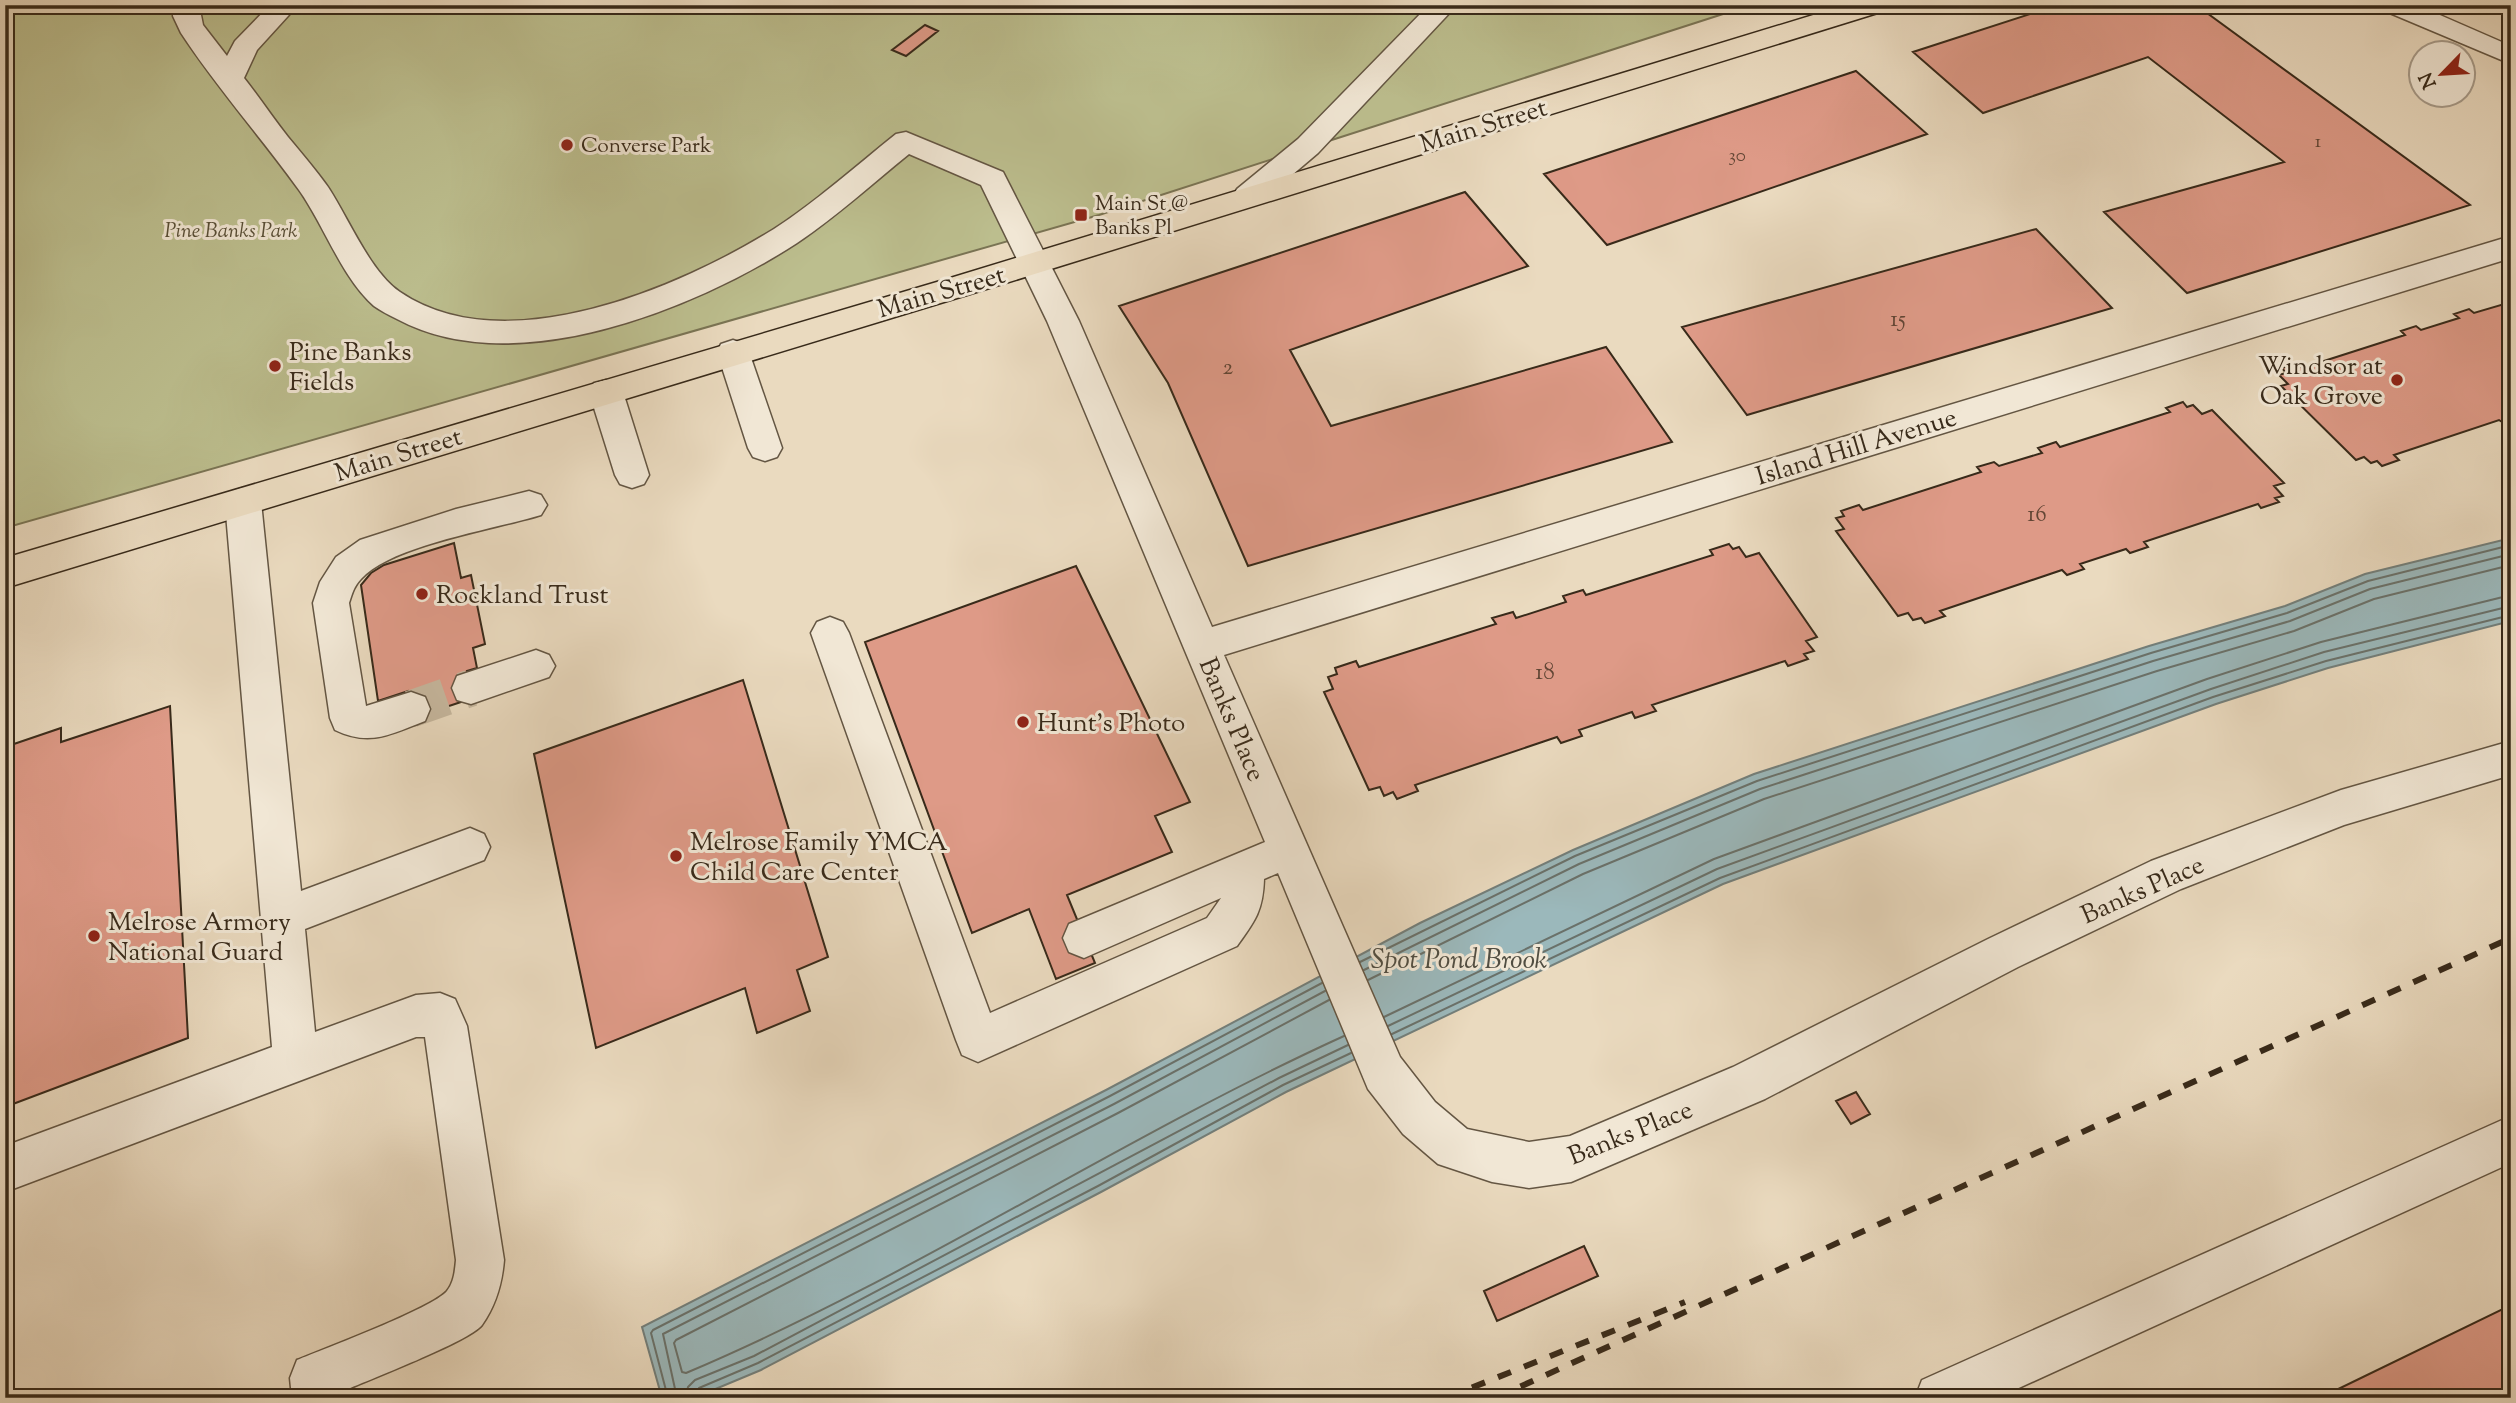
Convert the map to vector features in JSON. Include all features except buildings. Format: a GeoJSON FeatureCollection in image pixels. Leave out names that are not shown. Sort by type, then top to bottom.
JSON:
{"type":"FeatureCollection","features":[{"type":"Feature","properties":{"kind":"main road","name":"Main Street"},"geometry":{"type":"LineString","coordinates":[[5,573],[1035,263],[1248,195],[1875,5]]}},
{"type":"Feature","properties":{"kind":"street"},"geometry":{"type":"LineString","coordinates":[[187,12],[210,55],[230,78],[245,47],[285,5]]}},
{"type":"Feature","properties":{"kind":"street"},"geometry":{"type":"LineString","coordinates":[[1248,195],[1308,146],[1444,5]]}},
{"type":"Feature","properties":{"kind":"street"},"geometry":{"type":"LineString","coordinates":[[2394,5],[2511,56]]}},
{"type":"Feature","properties":{"kind":"street"},"geometry":{"type":"LineString","coordinates":[[187,12],[229,24],[264,27]]}},
{"type":"Feature","properties":{"kind":"street","name":"Banks Place"},"geometry":{"type":"LineString","coordinates":[[230,78],[282,149],[307,178],[371,283],[388,300],[426,321],[486,333],[570,326],[612,314],[747,259],[795,229],[906,141],[993,179],[1035,263],[1384,1073],[1419,1118],[1454,1148],[1492,1159],[1530,1165],[1572,1159],[1749,1083],[2003,953],[2166,875],[2341,808],[2511,758]]}},
{"type":"Feature","properties":{"kind":"street","name":"Island Hill Avenue"},"geometry":{"type":"LineString","coordinates":[[1202,646],[2511,247]]}},
{"type":"Feature","properties":{"kind":"street"},"geometry":{"type":"LineString","coordinates":[[733,352],[765,448]]}},
{"type":"Feature","properties":{"kind":"street"},"geometry":{"type":"LineString","coordinates":[[606,392],[632,475]]}},
{"type":"Feature","properties":{"kind":"street"},"geometry":{"type":"LineString","coordinates":[[243,502],[296,1062]]}},
{"type":"Feature","properties":{"kind":"street"},"geometry":{"type":"LineString","coordinates":[[411,709],[375,722],[355,722],[349,718],[332,615],[332,593],[338,582],[349,567],[373,550],[456,523],[529,505]]}},
{"type":"Feature","properties":{"kind":"street"},"geometry":{"type":"LineString","coordinates":[[830,633],[978,1040],[1222,932],[1242,905],[1244,871]]}},
{"type":"Feature","properties":{"kind":"street"},"geometry":{"type":"LineString","coordinates":[[471,688],[536,666]]}},
{"type":"Feature","properties":{"kind":"street"},"geometry":{"type":"LineString","coordinates":[[282,918],[470,847]]}},
{"type":"Feature","properties":{"kind":"street"},"geometry":{"type":"LineString","coordinates":[[1084,938],[1244,871],[1287,847]]}},
{"type":"Feature","properties":{"kind":"street"},"geometry":{"type":"LineString","coordinates":[[5,1169],[416,1016],[440,1014],[445,1026],[463,1136],[480,1260],[478,1284],[463,1310],[443,1322],[315,1378],[317,1398]]}},
{"type":"Feature","properties":{"kind":"street"},"geometry":{"type":"LineString","coordinates":[[1940,1398],[2511,1139]]}},
{"type":"Feature","properties":{"kind":"green space","name":"Pine Banks Park"},"geometry":{"type":"Polygon","coordinates":[[[5,5],[1751,5],[1099,215],[5,528],[5,5]]]}},
{"type":"Feature","properties":{"kind":"water","name":"Spot Pond Brook"},"geometry":{"type":"Polygon","coordinates":[[[2511,538],[2511,621],[2328,668],[2216,704],[1723,884],[1286,1092],[761,1370],[694,1398],[662,1398],[642,1327],[1106,1090],[1420,923],[1573,850],[1754,774],[2149,646],[2285,606],[2365,574],[2511,538]]]}},
{"type":"Feature","properties":{"kind":"tunnel"},"geometry":{"type":"LineString","coordinates":[[411,709],[471,688]]}},
{"type":"Feature","properties":{"kind":"railway"},"geometry":{"type":"LineString","coordinates":[[1495,1398],[2511,938]]}},
{"type":"Feature","properties":{"kind":"railway"},"geometry":{"type":"LineString","coordinates":[[1446,1398],[1685,1302]]}},
{"type":"Feature","properties":{"kind":"place","name":"Converse Park"},"geometry":{"type":"Point","coordinates":[567,145]}},
{"type":"Feature","properties":{"kind":"place","name":"Main St @ Banks Pl"},"geometry":{"type":"Point","coordinates":[1081,215]}},
{"type":"Feature","properties":{"kind":"place","name":"Pine Banks Fields"},"geometry":{"type":"Point","coordinates":[275,366]}},
{"type":"Feature","properties":{"kind":"place","name":"Windsor at Oak Grove"},"geometry":{"type":"Point","coordinates":[2397,380]}},
{"type":"Feature","properties":{"kind":"place","name":"Rockland Trust"},"geometry":{"type":"Point","coordinates":[422,594]}},
{"type":"Feature","properties":{"kind":"place","name":"Hunt's Photo"},"geometry":{"type":"Point","coordinates":[1023,722]}},
{"type":"Feature","properties":{"kind":"place","name":"Melrose Family YMCA Child Care Center"},"geometry":{"type":"Point","coordinates":[676,856]}},
{"type":"Feature","properties":{"kind":"place","name":"Melrose Armory National Guard"},"geometry":{"type":"Point","coordinates":[94,936]}}]}
